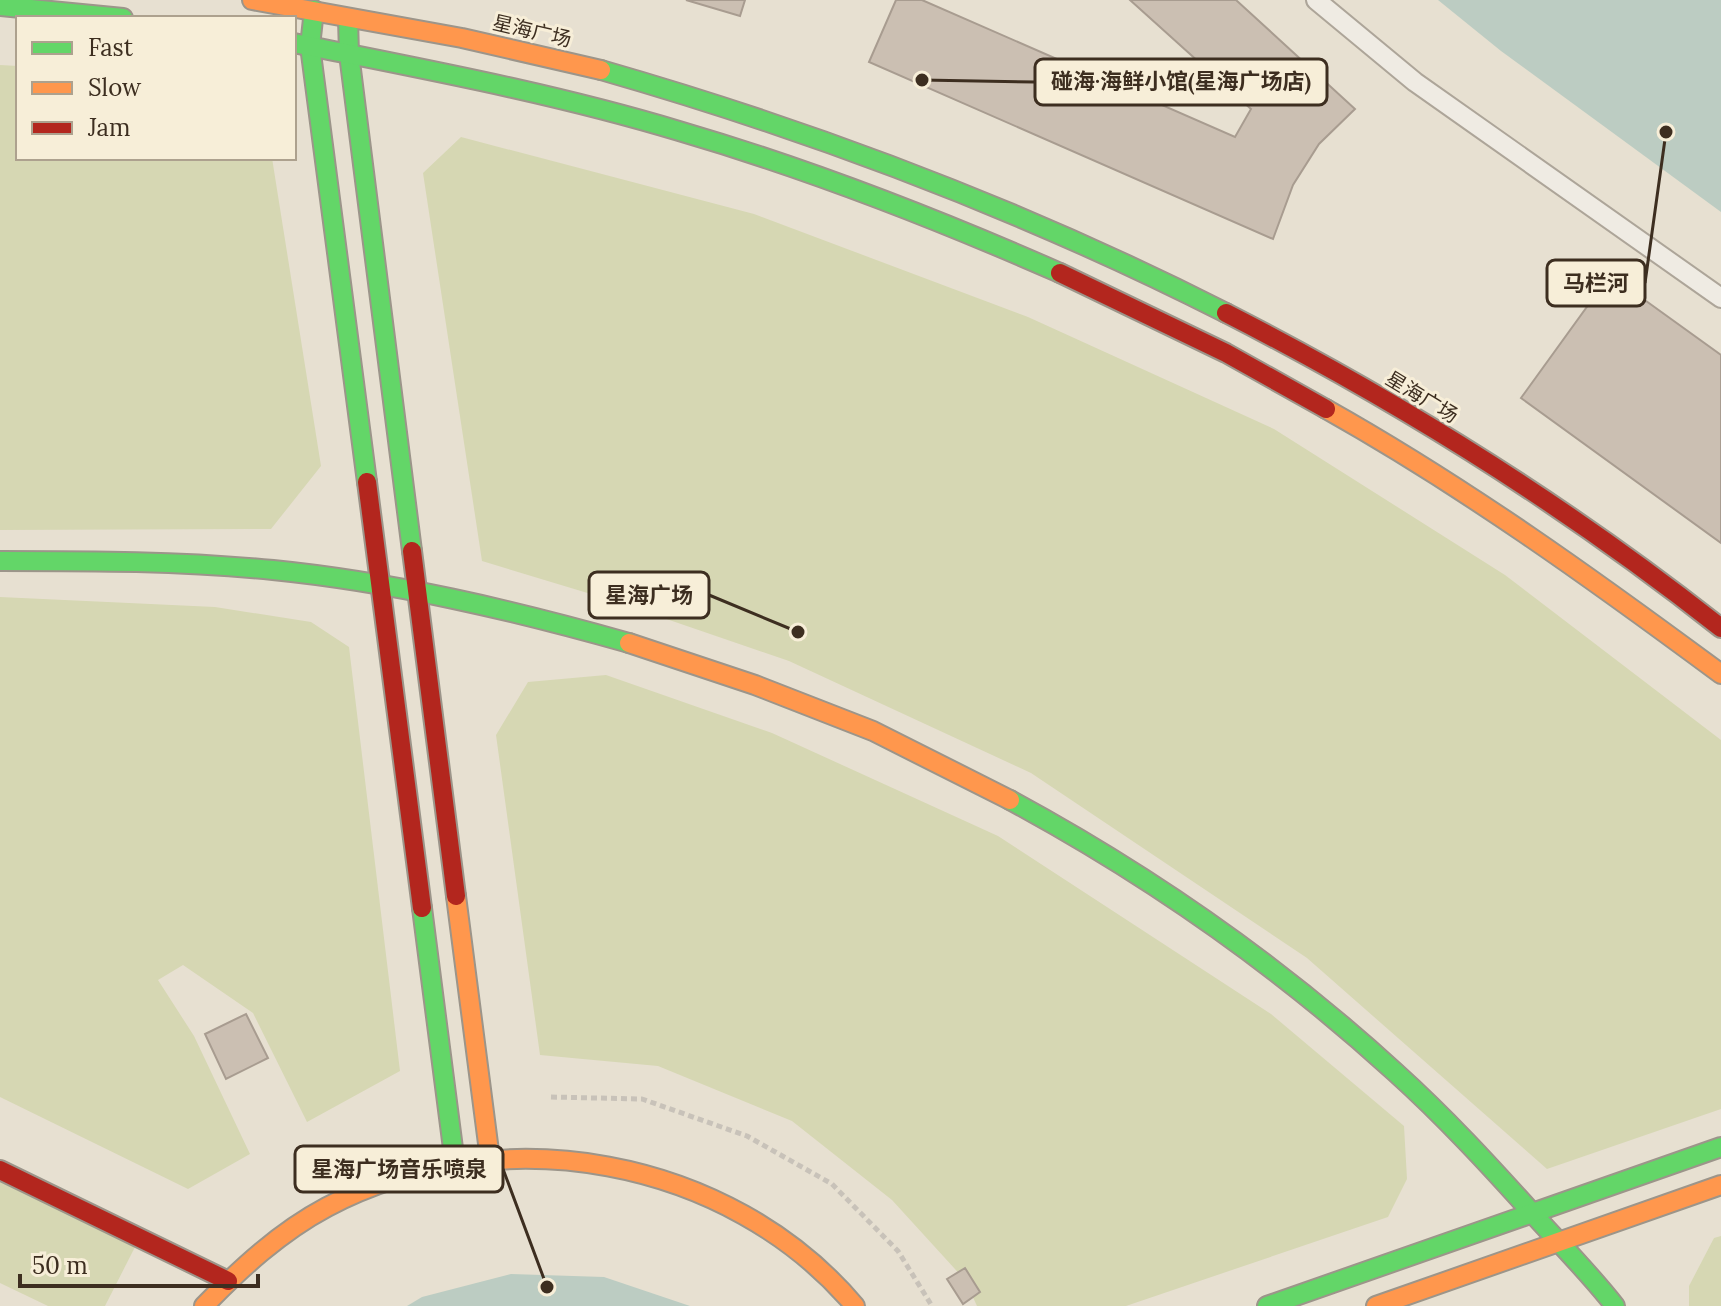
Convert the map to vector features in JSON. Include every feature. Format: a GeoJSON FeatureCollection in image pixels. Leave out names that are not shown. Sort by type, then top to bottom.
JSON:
{"type":"FeatureCollection","features":[{"type":"Feature","properties":{"kind":"main road","name":"星海广场"},"geometry":{"type":"LineString","coordinates":[[252,0],[350,9],[586,66],[803,131],[1017,212],[1224,310],[1337,371],[1521,485],[1617,550],[1721,628]]}},
{"type":"Feature","properties":{"kind":"main road"},"geometry":{"type":"LineString","coordinates":[[0,6],[102,16]]}},
{"type":"Feature","properties":{"kind":"main road"},"geometry":{"type":"LineString","coordinates":[[315,6],[302,45],[380,588],[455,1164]]}},
{"type":"Feature","properties":{"kind":"main road"},"geometry":{"type":"LineString","coordinates":[[350,9],[349,54],[490,1159]]}},
{"type":"Feature","properties":{"kind":"main road"},"geometry":{"type":"LineString","coordinates":[[302,45],[574,101],[684,132],[897,203],[1002,245],[1207,342],[1391,445],[1592,577],[1721,674]]}},
{"type":"Feature","properties":{"kind":"main road"},"geometry":{"type":"LineString","coordinates":[[0,561],[200,565],[314,575],[477,605],[619,639],[756,684],[890,739],[1018,805],[1142,878],[1259,961],[1374,1052],[1477,1151],[1615,1306]]}},
{"type":"Feature","properties":{"kind":"main road"},"geometry":{"type":"LineString","coordinates":[[1267,1306],[1721,1147]]}},
{"type":"Feature","properties":{"kind":"main road"},"geometry":{"type":"LineString","coordinates":[[204,1306],[240,1268],[290,1229],[346,1198],[406,1174],[490,1159],[542,1157],[610,1164],[676,1182],[738,1210],[796,1248],[855,1306]]}},
{"type":"Feature","properties":{"kind":"main road"},"geometry":{"type":"LineString","coordinates":[[0,1170],[228,1281]]}},
{"type":"Feature","properties":{"kind":"main road"},"geometry":{"type":"LineString","coordinates":[[1376,1306],[1721,1185]]}},
{"type":"Feature","properties":{"kind":"lane"},"geometry":{"type":"LineString","coordinates":[[1316,0],[1415,82],[1721,298]]}},
{"type":"Feature","properties":{"kind":"path"},"geometry":{"type":"LineString","coordinates":[[551,1097],[642,1099],[747,1136],[832,1184],[898,1251],[932,1306]]}},
{"type":"Feature","properties":{"kind":"green space"},"geometry":{"type":"Polygon","coordinates":[[[0,65],[16,66],[16,160],[272,160],[321,466],[271,529],[0,530],[0,65]]]}},
{"type":"Feature","properties":{"kind":"green space"},"geometry":{"type":"Polygon","coordinates":[[[461,137],[754,214],[1028,317],[1274,429],[1505,575],[1721,740],[1721,1109],[1547,1169],[1307,958],[1031,773],[789,661],[614,601],[482,561],[423,173],[461,137]]]}},
{"type":"Feature","properties":{"kind":"green space"},"geometry":{"type":"Polygon","coordinates":[[[0,597],[215,607],[311,622],[349,647],[400,1071],[307,1122],[253,1013],[183,965],[158,980],[194,1036],[250,1154],[188,1189],[0,1097],[0,597]]]}},
{"type":"Feature","properties":{"kind":"green space"},"geometry":{"type":"Polygon","coordinates":[[[606,675],[772,733],[998,836],[1271,1014],[1404,1126],[1407,1179],[1388,1217],[1126,1306],[977,1306],[965,1280],[892,1200],[792,1121],[658,1066],[540,1055],[496,735],[528,682],[606,675]]]}},
{"type":"Feature","properties":{"kind":"green space"},"geometry":{"type":"Polygon","coordinates":[[[0,1181],[135,1247],[105,1306],[48,1306],[0,1283],[0,1181]]]}},
{"type":"Feature","properties":{"kind":"green space"},"geometry":{"type":"Polygon","coordinates":[[[1721,1236],[1721,1306],[1689,1306],[1689,1286],[1714,1238],[1721,1236]]]}},
{"type":"Feature","properties":{"kind":"shaded area"},"geometry":{"type":"Polygon","coordinates":[[[1438,0],[1721,0],[1721,212],[1501,51],[1438,0]]]}},
{"type":"Feature","properties":{"kind":"shaded area"},"geometry":{"type":"Polygon","coordinates":[[[511,1274],[604,1277],[690,1306],[407,1306],[422,1297],[511,1274]]]}},
{"type":"Feature","properties":{"kind":"building"},"geometry":{"type":"Polygon","coordinates":[[[686,0],[745,0],[740,16],[686,0]]]}},
{"type":"Feature","properties":{"kind":"building"},"geometry":{"type":"Polygon","coordinates":[[[896,0],[922,0],[1235,137],[1251,109],[1130,0],[1236,0],[1355,109],[1319,144],[1293,185],[1273,239],[869,62],[896,0]]]}},
{"type":"Feature","properties":{"kind":"building"},"geometry":{"type":"Polygon","coordinates":[[[1610,275],[1721,355],[1721,543],[1521,398],[1610,275]]]}},
{"type":"Feature","properties":{"kind":"building"},"geometry":{"type":"Polygon","coordinates":[[[246,1014],[268,1058],[226,1079],[205,1034],[246,1014]]]}},
{"type":"Feature","properties":{"kind":"building"},"geometry":{"type":"Polygon","coordinates":[[[965,1268],[980,1292],[963,1304],[947,1279],[965,1268]]]}},
{"type":"Feature","properties":{"kind":"traffic: fast"},"geometry":{"type":"LineString","coordinates":[[0,6],[102,16]]}},
{"type":"Feature","properties":{"kind":"traffic: fast"},"geometry":{"type":"LineString","coordinates":[[314,10],[310,46],[367,482]]}},
{"type":"Feature","properties":{"kind":"traffic: fast"},"geometry":{"type":"LineString","coordinates":[[348,19],[349,54],[412,551]]}},
{"type":"Feature","properties":{"kind":"traffic: fast"},"geometry":{"type":"LineString","coordinates":[[296,43],[536,93],[679,131],[776,161],[871,196],[1060,273]]}},
{"type":"Feature","properties":{"kind":"traffic: fast"},"geometry":{"type":"LineString","coordinates":[[601,70],[762,120],[919,176],[1074,241],[1226,313]]}},
{"type":"Feature","properties":{"kind":"traffic: fast"},"geometry":{"type":"LineString","coordinates":[[0,561],[171,563],[318,575],[452,599],[629,643]]}},
{"type":"Feature","properties":{"kind":"traffic: fast"},"geometry":{"type":"LineString","coordinates":[[1010,800],[1112,859],[1211,924],[1351,1033],[1467,1142],[1615,1306]]}},
{"type":"Feature","properties":{"kind":"traffic: fast"},"geometry":{"type":"LineString","coordinates":[[422,908],[455,1164]]}},
{"type":"Feature","properties":{"kind":"traffic: fast"},"geometry":{"type":"LineString","coordinates":[[1267,1306],[1721,1147]]}},
{"type":"Feature","properties":{"kind":"traffic: slow"},"geometry":{"type":"LineString","coordinates":[[252,0],[462,38],[601,70]]}},
{"type":"Feature","properties":{"kind":"traffic: slow"},"geometry":{"type":"LineString","coordinates":[[1326,409],[1479,502],[1721,674]]}},
{"type":"Feature","properties":{"kind":"traffic: slow"},"geometry":{"type":"LineString","coordinates":[[629,643],[755,685],[873,731],[1010,800]]}},
{"type":"Feature","properties":{"kind":"traffic: slow"},"geometry":{"type":"LineString","coordinates":[[456,896],[490,1159]]}},
{"type":"Feature","properties":{"kind":"traffic: slow"},"geometry":{"type":"LineString","coordinates":[[204,1306],[262,1252],[327,1207],[394,1179],[464,1163],[536,1159],[608,1166],[678,1185],[744,1215],[803,1255],[855,1306]]}},
{"type":"Feature","properties":{"kind":"traffic: slow"},"geometry":{"type":"LineString","coordinates":[[1376,1306],[1721,1185]]}},
{"type":"Feature","properties":{"kind":"traffic: jam"},"geometry":{"type":"LineString","coordinates":[[1060,273],[1226,353],[1326,409]]}},
{"type":"Feature","properties":{"kind":"traffic: jam"},"geometry":{"type":"LineString","coordinates":[[1226,313],[1355,383],[1481,458],[1604,540],[1721,628]]}},
{"type":"Feature","properties":{"kind":"traffic: jam"},"geometry":{"type":"LineString","coordinates":[[367,482],[422,908]]}},
{"type":"Feature","properties":{"kind":"traffic: jam"},"geometry":{"type":"LineString","coordinates":[[412,551],[456,896]]}},
{"type":"Feature","properties":{"kind":"traffic: jam"},"geometry":{"type":"LineString","coordinates":[[0,1170],[228,1281]]}},
{"type":"Feature","properties":{"kind":"place","name":"碰海·海鲜小馆(星海广场店)"},"geometry":{"type":"Point","coordinates":[922,80]}},
{"type":"Feature","properties":{"kind":"place","name":"马栏河"},"geometry":{"type":"Point","coordinates":[1666,132]}},
{"type":"Feature","properties":{"kind":"place","name":"星海广场"},"geometry":{"type":"Point","coordinates":[798,632]}},
{"type":"Feature","properties":{"kind":"place","name":"星海广场音乐喷泉"},"geometry":{"type":"Point","coordinates":[547,1287]}}]}
